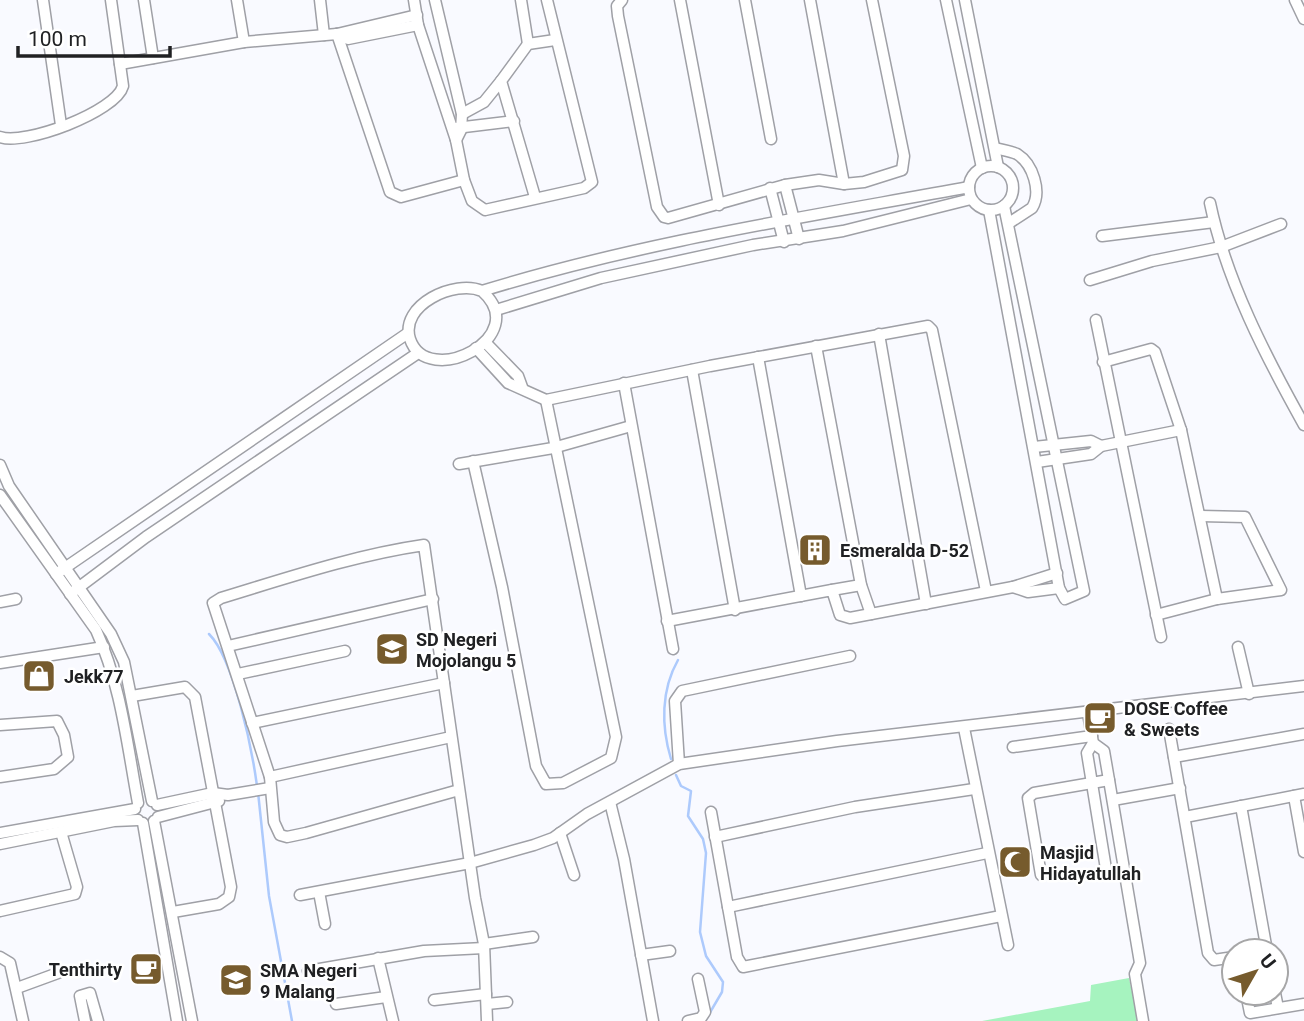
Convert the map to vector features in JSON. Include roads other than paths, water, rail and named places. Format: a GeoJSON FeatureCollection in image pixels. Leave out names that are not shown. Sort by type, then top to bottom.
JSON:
{"type":"FeatureCollection","features":[{"type":"Feature","properties":{"kind":"street"},"geometry":{"type":"LineString","coordinates":[[43,0],[61,125]]}},
{"type":"Feature","properties":{"kind":"street"},"geometry":{"type":"LineString","coordinates":[[0,138],[13,141],[31,138],[89,115],[121,93],[120,64],[111,0]]}},
{"type":"Feature","properties":{"kind":"street"},"geometry":{"type":"LineString","coordinates":[[144,0],[153,58]]}},
{"type":"Feature","properties":{"kind":"street"},"geometry":{"type":"LineString","coordinates":[[237,0],[244,42]]}},
{"type":"Feature","properties":{"kind":"street"},"geometry":{"type":"LineString","coordinates":[[320,0],[324,35]]}},
{"type":"Feature","properties":{"kind":"street"},"geometry":{"type":"LineString","coordinates":[[414,0],[417,20],[456,140],[464,180],[472,201],[485,210],[584,188],[593,178],[555,40],[547,0]]}},
{"type":"Feature","properties":{"kind":"street"},"geometry":{"type":"LineString","coordinates":[[435,0],[463,114],[462,126],[456,140]]}},
{"type":"Feature","properties":{"kind":"street"},"geometry":{"type":"LineString","coordinates":[[520,0],[528,44]]}},
{"type":"Feature","properties":{"kind":"street"},"geometry":{"type":"LineString","coordinates":[[622,0],[617,6],[618,16],[659,212],[668,218],[785,185],[819,180],[844,184],[864,183],[899,173],[905,164],[872,0]]}},
{"type":"Feature","properties":{"kind":"street"},"geometry":{"type":"LineString","coordinates":[[680,0],[719,205]]}},
{"type":"Feature","properties":{"kind":"street"},"geometry":{"type":"LineString","coordinates":[[745,0],[771,139]]}},
{"type":"Feature","properties":{"kind":"street"},"geometry":{"type":"LineString","coordinates":[[810,0],[844,184]]}},
{"type":"Feature","properties":{"kind":"street"},"geometry":{"type":"LineString","coordinates":[[946,0],[982,167]]}},
{"type":"Feature","properties":{"kind":"street"},"geometry":{"type":"LineString","coordinates":[[965,0],[998,167]]}},
{"type":"Feature","properties":{"kind":"street"},"geometry":{"type":"LineString","coordinates":[[1295,0],[1304,19]]}},
{"type":"Feature","properties":{"kind":"street"},"geometry":{"type":"LineString","coordinates":[[120,64],[244,42],[337,34],[346,29],[417,20]]}},
{"type":"Feature","properties":{"kind":"street"},"geometry":{"type":"LineString","coordinates":[[337,34],[390,192],[401,197],[464,180]]}},
{"type":"Feature","properties":{"kind":"street"},"geometry":{"type":"LineString","coordinates":[[463,114],[484,102],[528,44],[555,40]]}},
{"type":"Feature","properties":{"kind":"street"},"geometry":{"type":"LineString","coordinates":[[428,55],[447,52]]}},
{"type":"Feature","properties":{"kind":"street"},"geometry":{"type":"LineString","coordinates":[[501,81],[535,197]]}},
{"type":"Feature","properties":{"kind":"street"},"geometry":{"type":"LineString","coordinates":[[451,130],[462,126],[514,121]]}},
{"type":"Feature","properties":{"kind":"street"},"geometry":{"type":"LineString","coordinates":[[995,148],[1015,153],[1024,160],[1037,188],[1032,208],[1009,223]]}},
{"type":"Feature","properties":{"kind":"street"},"geometry":{"type":"LineString","coordinates":[[982,167],[998,167],[1012,183],[1012,196],[1004,206],[989,210],[981,208],[971,199],[968,187],[973,175],[982,167]]}},
{"type":"Feature","properties":{"kind":"street"},"geometry":{"type":"LineString","coordinates":[[785,185],[799,239]]}},
{"type":"Feature","properties":{"kind":"street"},"geometry":{"type":"LineString","coordinates":[[61,570],[408,333],[414,317],[433,297],[445,290],[460,287],[482,291],[544,272],[644,248],[968,187]]}},
{"type":"Feature","properties":{"kind":"street"},"geometry":{"type":"LineString","coordinates":[[770,188],[784,242]]}},
{"type":"Feature","properties":{"kind":"street"},"geometry":{"type":"LineString","coordinates":[[496,310],[601,278],[799,239],[971,199]]}},
{"type":"Feature","properties":{"kind":"street"},"geometry":{"type":"LineString","coordinates":[[1210,203],[1221,247],[1251,318],[1304,425]]}},
{"type":"Feature","properties":{"kind":"street"},"geometry":{"type":"LineString","coordinates":[[989,210],[1059,588],[1065,599],[1083,593],[1004,206]]}},
{"type":"Feature","properties":{"kind":"street"},"geometry":{"type":"LineString","coordinates":[[1102,236],[1213,222]]}},
{"type":"Feature","properties":{"kind":"street"},"geometry":{"type":"LineString","coordinates":[[1090,280],[1152,261],[1221,247],[1281,224]]}},
{"type":"Feature","properties":{"kind":"street"},"geometry":{"type":"LineString","coordinates":[[408,333],[418,353],[430,359],[450,360],[481,345],[494,330],[496,310],[482,291]]}},
{"type":"Feature","properties":{"kind":"street"},"geometry":{"type":"LineString","coordinates":[[1096,320],[1161,636]]}},
{"type":"Feature","properties":{"kind":"street"},"geometry":{"type":"LineString","coordinates":[[481,345],[508,383],[546,400],[924,325],[932,330],[986,591]]}},
{"type":"Feature","properties":{"kind":"street"},"geometry":{"type":"LineString","coordinates":[[879,334],[926,604]]}},
{"type":"Feature","properties":{"kind":"street"},"geometry":{"type":"LineString","coordinates":[[816,346],[862,585],[871,614]]}},
{"type":"Feature","properties":{"kind":"street"},"geometry":{"type":"LineString","coordinates":[[1103,362],[1152,349],[1181,430],[1217,599]]}},
{"type":"Feature","properties":{"kind":"street"},"geometry":{"type":"LineString","coordinates":[[75,591],[146,537],[418,353]]}},
{"type":"Feature","properties":{"kind":"street"},"geometry":{"type":"LineString","coordinates":[[758,358],[801,596]]}},
{"type":"Feature","properties":{"kind":"street"},"geometry":{"type":"LineString","coordinates":[[692,370],[735,610]]}},
{"type":"Feature","properties":{"kind":"street"},"geometry":{"type":"LineString","coordinates":[[624,383],[673,649]]}},
{"type":"Feature","properties":{"kind":"street"},"geometry":{"type":"LineString","coordinates":[[473,461],[502,587],[536,766],[546,784],[557,785],[611,758],[616,745],[597,634],[553,448],[546,400]]}},
{"type":"Feature","properties":{"kind":"street"},"geometry":{"type":"LineString","coordinates":[[459,464],[553,448],[631,426]]}},
{"type":"Feature","properties":{"kind":"street"},"geometry":{"type":"LineString","coordinates":[[1037,462],[1091,454],[1101,446],[1181,430]]}},
{"type":"Feature","properties":{"kind":"street"},"geometry":{"type":"LineString","coordinates":[[1034,447],[1091,441],[1101,446]]}},
{"type":"Feature","properties":{"kind":"street"},"geometry":{"type":"LineString","coordinates":[[0,466],[9,486],[75,591],[104,647],[117,688],[136,806],[148,820],[173,912],[192,1021]]}},
{"type":"Feature","properties":{"kind":"street"},"geometry":{"type":"LineString","coordinates":[[0,495],[61,570]]}},
{"type":"Feature","properties":{"kind":"street"},"geometry":{"type":"LineString","coordinates":[[1156,615],[1217,599],[1276,592],[1281,588],[1245,517],[1201,516]]}},
{"type":"Feature","properties":{"kind":"street"},"geometry":{"type":"LineString","coordinates":[[136,521],[146,537]]}},
{"type":"Feature","properties":{"kind":"street"},"geometry":{"type":"LineString","coordinates":[[459,790],[287,837],[276,831],[268,785],[252,723],[238,674],[213,607],[216,600],[397,548],[424,545],[433,599],[477,920],[484,946],[487,1021]]}},
{"type":"Feature","properties":{"kind":"street"},"geometry":{"type":"LineString","coordinates":[[832,590],[838,610],[845,618],[1013,587],[1057,573]]}},
{"type":"Feature","properties":{"kind":"street"},"geometry":{"type":"LineString","coordinates":[[667,621],[862,585]]}},
{"type":"Feature","properties":{"kind":"street"},"geometry":{"type":"LineString","coordinates":[[1013,587],[1028,592],[1059,588]]}},
{"type":"Feature","properties":{"kind":"street"},"geometry":{"type":"LineString","coordinates":[[75,591],[111,635],[124,662],[154,803],[148,820],[177,1021]]}},
{"type":"Feature","properties":{"kind":"street"},"geometry":{"type":"LineString","coordinates":[[228,646],[433,599]]}},
{"type":"Feature","properties":{"kind":"street"},"geometry":{"type":"LineString","coordinates":[[0,602],[16,600]]}},
{"type":"Feature","properties":{"kind":"street"},"geometry":{"type":"LineString","coordinates":[[0,663],[104,647]]}},
{"type":"Feature","properties":{"kind":"street"},"geometry":{"type":"LineString","coordinates":[[1238,647],[1249,694]]}},
{"type":"Feature","properties":{"kind":"street"},"geometry":{"type":"LineString","coordinates":[[238,674],[345,651]]}},
{"type":"Feature","properties":{"kind":"street"},"geometry":{"type":"LineString","coordinates":[[679,764],[675,701],[682,691],[850,656]]}},
{"type":"Feature","properties":{"kind":"street"},"geometry":{"type":"LineString","coordinates":[[252,723],[444,682]]}},
{"type":"Feature","properties":{"kind":"street"},"geometry":{"type":"LineString","coordinates":[[300,895],[470,863],[554,837],[679,764],[837,741],[1304,686]]}},
{"type":"Feature","properties":{"kind":"street"},"geometry":{"type":"LineString","coordinates":[[132,696],[179,687],[192,691],[214,798],[231,892],[219,904],[173,912]]}},
{"type":"Feature","properties":{"kind":"street"},"geometry":{"type":"LineString","coordinates":[[1088,713],[1092,740],[1087,752],[1107,875]]}},
{"type":"Feature","properties":{"kind":"street"},"geometry":{"type":"LineString","coordinates":[[0,725],[57,721],[68,748],[68,757],[54,769],[0,776]]}},
{"type":"Feature","properties":{"kind":"street"},"geometry":{"type":"LineString","coordinates":[[964,728],[974,789],[1008,945]]}},
{"type":"Feature","properties":{"kind":"street"},"geometry":{"type":"LineString","coordinates":[[1169,729],[1208,953],[1214,960],[1220,959]]}},
{"type":"Feature","properties":{"kind":"street"},"geometry":{"type":"LineString","coordinates":[[1174,757],[1304,734]]}},
{"type":"Feature","properties":{"kind":"street"},"geometry":{"type":"LineString","coordinates":[[0,833],[18,836],[61,832],[114,821],[148,820],[214,798],[249,792],[452,737]]}},
{"type":"Feature","properties":{"kind":"street"},"geometry":{"type":"LineString","coordinates":[[1013,747],[1092,740],[1104,751],[1140,963],[1135,974],[1143,1021]]}},
{"type":"Feature","properties":{"kind":"street"},"geometry":{"type":"LineString","coordinates":[[1041,875],[1028,797],[1034,793],[1109,779]]}},
{"type":"Feature","properties":{"kind":"street"},"geometry":{"type":"LineString","coordinates":[[1112,800],[1180,788]]}},
{"type":"Feature","properties":{"kind":"street"},"geometry":{"type":"LineString","coordinates":[[715,837],[827,812],[974,789]]}},
{"type":"Feature","properties":{"kind":"street"},"geometry":{"type":"LineString","coordinates":[[1185,817],[1299,795],[1304,852]]}},
{"type":"Feature","properties":{"kind":"street"},"geometry":{"type":"LineString","coordinates":[[0,844],[18,836],[136,806],[145,799],[154,803],[214,798]]}},
{"type":"Feature","properties":{"kind":"street"},"geometry":{"type":"LineString","coordinates":[[611,803],[651,1021]]}},
{"type":"Feature","properties":{"kind":"street"},"geometry":{"type":"LineString","coordinates":[[1241,806],[1264,937]]}},
{"type":"Feature","properties":{"kind":"street"},"geometry":{"type":"LineString","coordinates":[[711,812],[737,957],[739,963],[748,968],[1001,916]]}},
{"type":"Feature","properties":{"kind":"street"},"geometry":{"type":"LineString","coordinates":[[0,911],[75,894],[77,887],[61,832]]}},
{"type":"Feature","properties":{"kind":"street"},"geometry":{"type":"LineString","coordinates":[[554,837],[574,875]]}},
{"type":"Feature","properties":{"kind":"street"},"geometry":{"type":"LineString","coordinates":[[728,907],[987,853]]}},
{"type":"Feature","properties":{"kind":"street"},"geometry":{"type":"LineString","coordinates":[[320,892],[324,924]]}},
{"type":"Feature","properties":{"kind":"street"},"geometry":{"type":"LineString","coordinates":[[309,971],[378,958],[484,946],[533,937]]}},
{"type":"Feature","properties":{"kind":"street"},"geometry":{"type":"LineString","coordinates":[[641,955],[670,951]]}},
{"type":"Feature","properties":{"kind":"street"},"geometry":{"type":"LineString","coordinates":[[0,957],[10,962],[23,1021]]}},
{"type":"Feature","properties":{"kind":"street"},"geometry":{"type":"LineString","coordinates":[[378,958],[393,1021]]}},
{"type":"Feature","properties":{"kind":"street"},"geometry":{"type":"LineString","coordinates":[[168,969],[182,967]]}},
{"type":"Feature","properties":{"kind":"street"},"geometry":{"type":"LineString","coordinates":[[17,988],[58,973]]}},
{"type":"Feature","properties":{"kind":"street"},"geometry":{"type":"LineString","coordinates":[[688,1021],[699,1018],[705,1012],[698,979]]}},
{"type":"Feature","properties":{"kind":"street"},"geometry":{"type":"LineString","coordinates":[[85,1021],[79,996],[88,993],[93,995],[98,1021]]}},
{"type":"Feature","properties":{"kind":"street"},"geometry":{"type":"LineString","coordinates":[[336,1004],[386,997]]}},
{"type":"Feature","properties":{"kind":"street"},"geometry":{"type":"LineString","coordinates":[[434,1000],[486,999],[507,1002]]}},
{"type":"Feature","properties":{"kind":"street"},"geometry":{"type":"LineString","coordinates":[[1251,1017],[1278,1008],[1304,1004]]}},
{"type":"Feature","properties":{"kind":"waterway"},"geometry":{"type":"LineString","coordinates":[[209,634],[218,646],[234,683],[257,786]]}},
{"type":"Feature","properties":{"kind":"waterway"},"geometry":{"type":"LineString","coordinates":[[671,759],[665,734],[664,708],[668,683],[678,660]]}},
{"type":"Feature","properties":{"kind":"waterway"},"geometry":{"type":"LineString","coordinates":[[676,775],[681,786],[691,791],[688,816],[703,839],[706,853],[700,932],[706,956],[723,982],[722,992],[705,1021]]}},
{"type":"Feature","properties":{"kind":"waterway"},"geometry":{"type":"LineString","coordinates":[[258,792],[269,896],[292,1021]]}},
{"type":"Feature","properties":{"kind":"place","name":"Esmeralda D-52"},"geometry":{"type":"Point","coordinates":[815,550]}},
{"type":"Feature","properties":{"kind":"place","name":"SD Negeri Mojolangu 5"},"geometry":{"type":"Point","coordinates":[392,649]}},
{"type":"Feature","properties":{"kind":"place","name":"Jekk77"},"geometry":{"type":"Point","coordinates":[39,676]}},
{"type":"Feature","properties":{"kind":"place","name":"DOSE Coffee & Sweets"},"geometry":{"type":"Point","coordinates":[1100,718]}},
{"type":"Feature","properties":{"kind":"place","name":"Masjid Hidayatullah"},"geometry":{"type":"Point","coordinates":[1015,862]}},
{"type":"Feature","properties":{"kind":"place","name":"Tenthirty"},"geometry":{"type":"Point","coordinates":[146,969]}},
{"type":"Feature","properties":{"kind":"place","name":"SMA Negeri 9 Malang"},"geometry":{"type":"Point","coordinates":[236,980]}}]}
